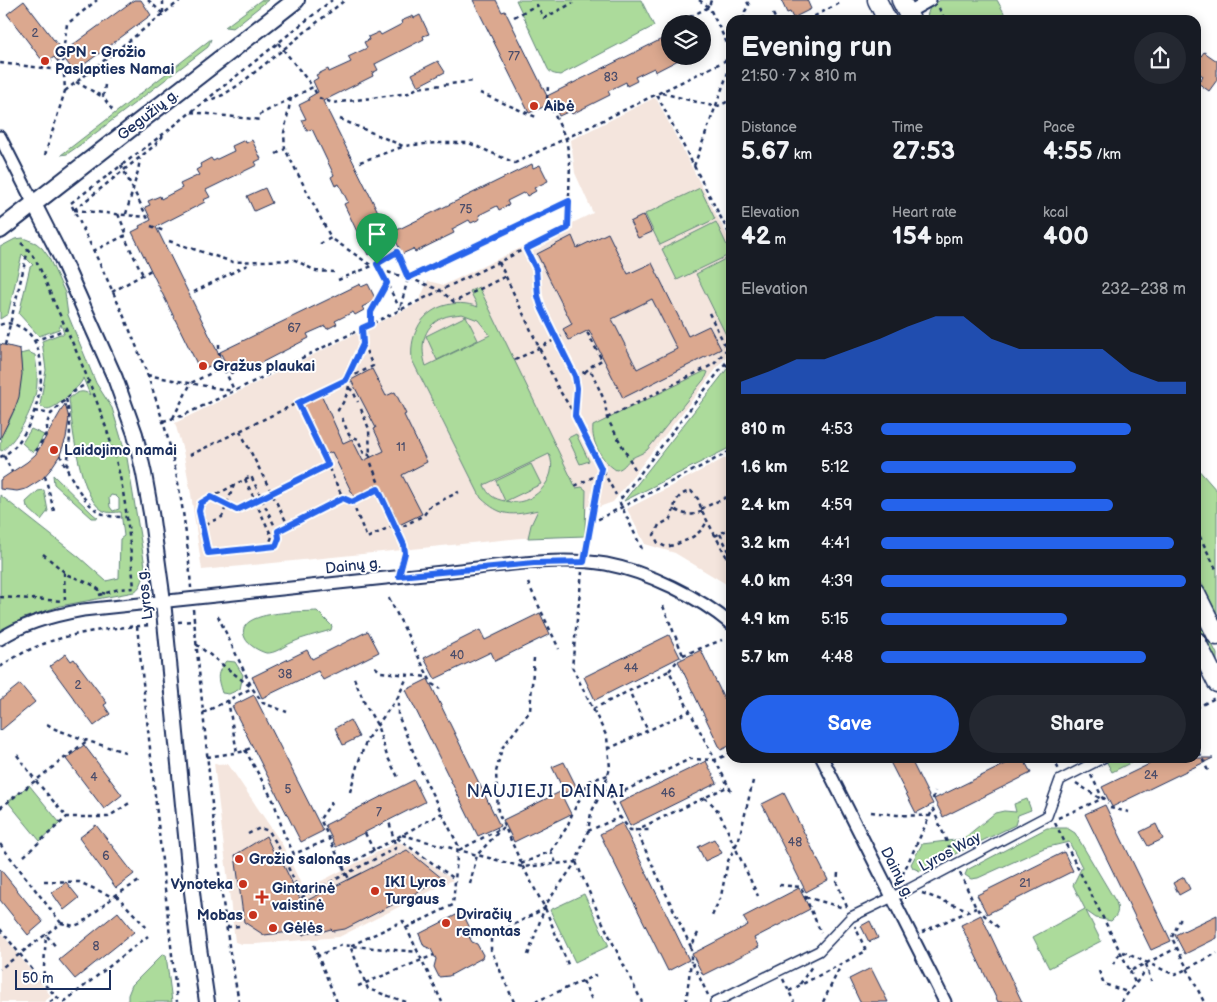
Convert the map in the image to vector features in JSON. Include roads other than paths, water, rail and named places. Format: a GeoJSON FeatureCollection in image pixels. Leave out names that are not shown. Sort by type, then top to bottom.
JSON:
{"type":"FeatureCollection","features":[{"type":"Feature","properties":{"kind":"main road","name":"Gegužių g."},"geometry":{"type":"LineString","coordinates":[[0,230],[296,0]]}},
{"type":"Feature","properties":{"kind":"main road"},"geometry":{"type":"LineString","coordinates":[[876,0],[884,15]]}},
{"type":"Feature","properties":{"kind":"main road"},"geometry":{"type":"LineString","coordinates":[[1201,604],[1217,636]]}},
{"type":"Feature","properties":{"kind":"main road"},"geometry":{"type":"LineString","coordinates":[[1201,651],[1217,683]]}},
{"type":"Feature","properties":{"kind":"street"},"geometry":{"type":"LineString","coordinates":[[906,11],[934,3]]}},
{"type":"Feature","properties":{"kind":"street"},"geometry":{"type":"LineString","coordinates":[[0,137],[34,204]]}},
{"type":"Feature","properties":{"kind":"street","name":"Lyros g."},"geometry":{"type":"LineString","coordinates":[[34,204],[98,336],[126,407],[135,434],[144,474],[162,601],[191,885],[207,1002]]}},
{"type":"Feature","properties":{"kind":"street","name":"Dainų g."},"geometry":{"type":"LineString","coordinates":[[0,639],[21,628],[64,613],[162,601],[534,563],[584,562],[614,566],[656,579],[707,606],[726,620]]}},
{"type":"Feature","properties":{"kind":"street","name":"Dainų g."},"geometry":{"type":"LineString","coordinates":[[824,763],[945,1002]]}},
{"type":"Feature","properties":{"kind":"street","name":"Lyros Way"},"geometry":{"type":"LineString","coordinates":[[715,1002],[819,951],[851,917],[909,889],[1047,816],[1060,780],[1093,763]]}},
{"type":"Feature","properties":{"kind":"place","name":"GPN - Grožio Paslapties Namai"},"geometry":{"type":"Point","coordinates":[45,61]}},
{"type":"Feature","properties":{"kind":"place","name":"Aibė"},"geometry":{"type":"Point","coordinates":[534,106]}},
{"type":"Feature","properties":{"kind":"place","name":"Gražus plaukai"},"geometry":{"type":"Point","coordinates":[203,366]}},
{"type":"Feature","properties":{"kind":"place","name":"Laidojimo namai"},"geometry":{"type":"Point","coordinates":[54,450]}},
{"type":"Feature","properties":{"kind":"place","name":"Grožio salonas"},"geometry":{"type":"Point","coordinates":[239,859]}},
{"type":"Feature","properties":{"kind":"place","name":"Vynoteka"},"geometry":{"type":"Point","coordinates":[243,884]}},
{"type":"Feature","properties":{"kind":"place","name":"IKI Lyros Turgaus"},"geometry":{"type":"Point","coordinates":[375,891]}},
{"type":"Feature","properties":{"kind":"place","name":"Gintarinė vaistinė"},"geometry":{"type":"Point","coordinates":[262,897]}},
{"type":"Feature","properties":{"kind":"place","name":"Mobas"},"geometry":{"type":"Point","coordinates":[253,915]}},
{"type":"Feature","properties":{"kind":"place","name":"Dviračių remontas"},"geometry":{"type":"Point","coordinates":[446,923]}},
{"type":"Feature","properties":{"kind":"place","name":"Gėlės"},"geometry":{"type":"Point","coordinates":[273,928]}},
{"type":"Feature","properties":{"kind":"district","name":"NAUJIEJI DAINAI"},"geometry":{"type":"Point","coordinates":[546,791]}}]}
